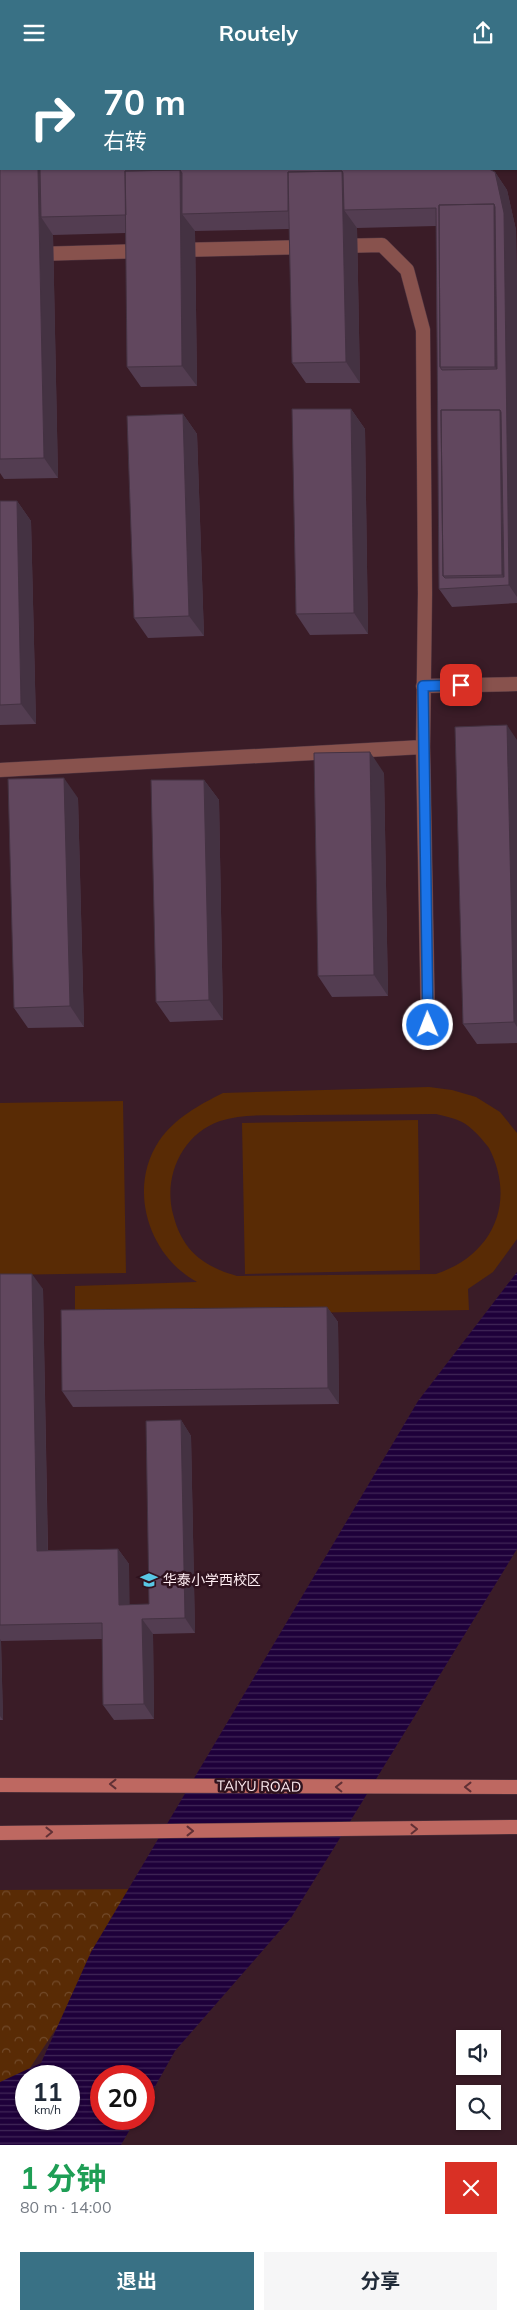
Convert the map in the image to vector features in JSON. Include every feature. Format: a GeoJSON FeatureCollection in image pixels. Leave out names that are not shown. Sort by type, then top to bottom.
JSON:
{"type":"FeatureCollection","features":[{"type":"Feature","properties":{"kind":"main road","name":"TAIYU ROAD"},"geometry":{"type":"LineString","coordinates":[[0,1785],[162,1784],[388,1788],[517,1787]]}},
{"type":"Feature","properties":{"kind":"main road"},"geometry":{"type":"LineString","coordinates":[[0,1833],[517,1827]]}},
{"type":"Feature","properties":{"kind":"lane"},"geometry":{"type":"LineString","coordinates":[[0,255],[382,245],[407,270],[423,330],[423,747],[428,1025]]}},
{"type":"Feature","properties":{"kind":"lane"},"geometry":{"type":"LineString","coordinates":[[423,686],[517,683]]}},
{"type":"Feature","properties":{"kind":"lane"},"geometry":{"type":"LineString","coordinates":[[0,769],[423,747]]}},
{"type":"Feature","properties":{"kind":"green space"},"geometry":{"type":"Polygon","coordinates":[[[429,1087],[452,1090],[476,1097],[500,1112],[517,1133],[517,1239],[493,1272],[468,1289],[469,1310],[75,1317],[75,1286],[197,1282],[180,1270],[166,1256],[155,1239],[148,1220],[144,1200],[145,1180],[149,1160],[159,1141],[172,1125],[205,1102],[223,1093],[429,1087]],[[436,1114],[259,1115],[220,1121],[207,1127],[195,1136],[178,1159],[173,1172],[171,1186],[173,1214],[177,1227],[188,1247],[195,1255],[213,1267],[237,1276],[436,1274],[456,1266],[485,1241],[494,1225],[499,1207],[500,1188],[497,1168],[484,1141],[465,1124],[456,1119],[436,1114]]]}},
{"type":"Feature","properties":{"kind":"green space"},"geometry":{"type":"Polygon","coordinates":[[[123,1101],[126,1273],[0,1275],[0,1103],[123,1101]]]}},
{"type":"Feature","properties":{"kind":"green space"},"geometry":{"type":"Polygon","coordinates":[[[418,1120],[420,1270],[245,1274],[242,1123],[418,1120]]]}},
{"type":"Feature","properties":{"kind":"green space"},"geometry":{"type":"Polygon","coordinates":[[[149,1889],[32,2065],[15,2065],[15,2090],[0,2113],[0,1890],[149,1889]]]}},
{"type":"Feature","properties":{"kind":"shaded area"},"geometry":{"type":"Polygon","coordinates":[[[517,1272],[517,1549],[291,1918],[175,2051],[155,2086],[155,2065],[90,2065],[90,2130],[130,2130],[121,2145],[0,2145],[0,2082],[15,2075],[15,2130],[80,2130],[80,2065],[37,2065],[41,2063],[91,1952],[418,1401],[517,1272]]]}},
{"type":"Feature","properties":{"kind":"building"},"geometry":{"type":"Polygon","coordinates":[[[0,170],[38,170],[44,458],[0,459],[0,170]]]}},
{"type":"Feature","properties":{"kind":"building"},"geometry":{"type":"Polygon","coordinates":[[[40,170],[180,170],[125,171],[126,215],[41,217],[40,170]]]}},
{"type":"Feature","properties":{"kind":"building"},"geometry":{"type":"Polygon","coordinates":[[[180,170],[491,170],[495,172],[504,213],[509,585],[439,589],[436,208],[344,210],[342,171],[288,172],[288,211],[182,214],[182,173],[180,170]],[[494,204],[439,205],[440,367],[442,370],[497,369],[494,204]],[[441,410],[443,576],[445,578],[504,577],[500,410],[441,410]]]}},
{"type":"Feature","properties":{"kind":"building"},"geometry":{"type":"Polygon","coordinates":[[[180,170],[182,366],[127,367],[125,171],[180,170]]]}},
{"type":"Feature","properties":{"kind":"building"},"geometry":{"type":"Polygon","coordinates":[[[342,171],[346,362],[292,363],[288,172],[342,171]]]}},
{"type":"Feature","properties":{"kind":"building"},"geometry":{"type":"Polygon","coordinates":[[[494,204],[495,367],[440,367],[439,205],[494,204]]]}},
{"type":"Feature","properties":{"kind":"building"},"geometry":{"type":"Polygon","coordinates":[[[292,409],[351,409],[354,613],[296,614],[292,409]]]}},
{"type":"Feature","properties":{"kind":"building"},"geometry":{"type":"Polygon","coordinates":[[[441,410],[500,410],[502,575],[443,576],[441,410]]]}},
{"type":"Feature","properties":{"kind":"building"},"geometry":{"type":"Polygon","coordinates":[[[183,414],[189,616],[134,618],[127,416],[183,414]]]}},
{"type":"Feature","properties":{"kind":"building"},"geometry":{"type":"Polygon","coordinates":[[[0,501],[17,501],[21,704],[0,705],[0,501]]]}},
{"type":"Feature","properties":{"kind":"building"},"geometry":{"type":"Polygon","coordinates":[[[507,725],[514,1022],[463,1024],[455,727],[507,725]]]}},
{"type":"Feature","properties":{"kind":"building"},"geometry":{"type":"Polygon","coordinates":[[[370,752],[374,975],[318,976],[314,753],[370,752]]]}},
{"type":"Feature","properties":{"kind":"building"},"geometry":{"type":"Polygon","coordinates":[[[64,778],[70,1006],[14,1008],[8,779],[64,778]]]}},
{"type":"Feature","properties":{"kind":"building"},"geometry":{"type":"Polygon","coordinates":[[[151,780],[204,780],[209,1000],[156,1002],[151,780]]]}},
{"type":"Feature","properties":{"kind":"building"},"geometry":{"type":"Polygon","coordinates":[[[0,1274],[32,1274],[37,1551],[118,1549],[119,1605],[149,1604],[146,1421],[181,1420],[185,1618],[142,1619],[144,1704],[103,1705],[102,1623],[0,1625],[0,1274]]]}},
{"type":"Feature","properties":{"kind":"building"},"geometry":{"type":"Polygon","coordinates":[[[327,1307],[328,1388],[62,1391],[61,1310],[327,1307]]]}},
{"type":"Feature","properties":{"kind":"place","name":"华泰小学西校区"},"geometry":{"type":"Point","coordinates":[149,1580]}},
{"type":"Feature","properties":{"kind":"route"},"geometry":{"type":"LineString","coordinates":[[428,1025],[423,686],[461,685]]}}]}
